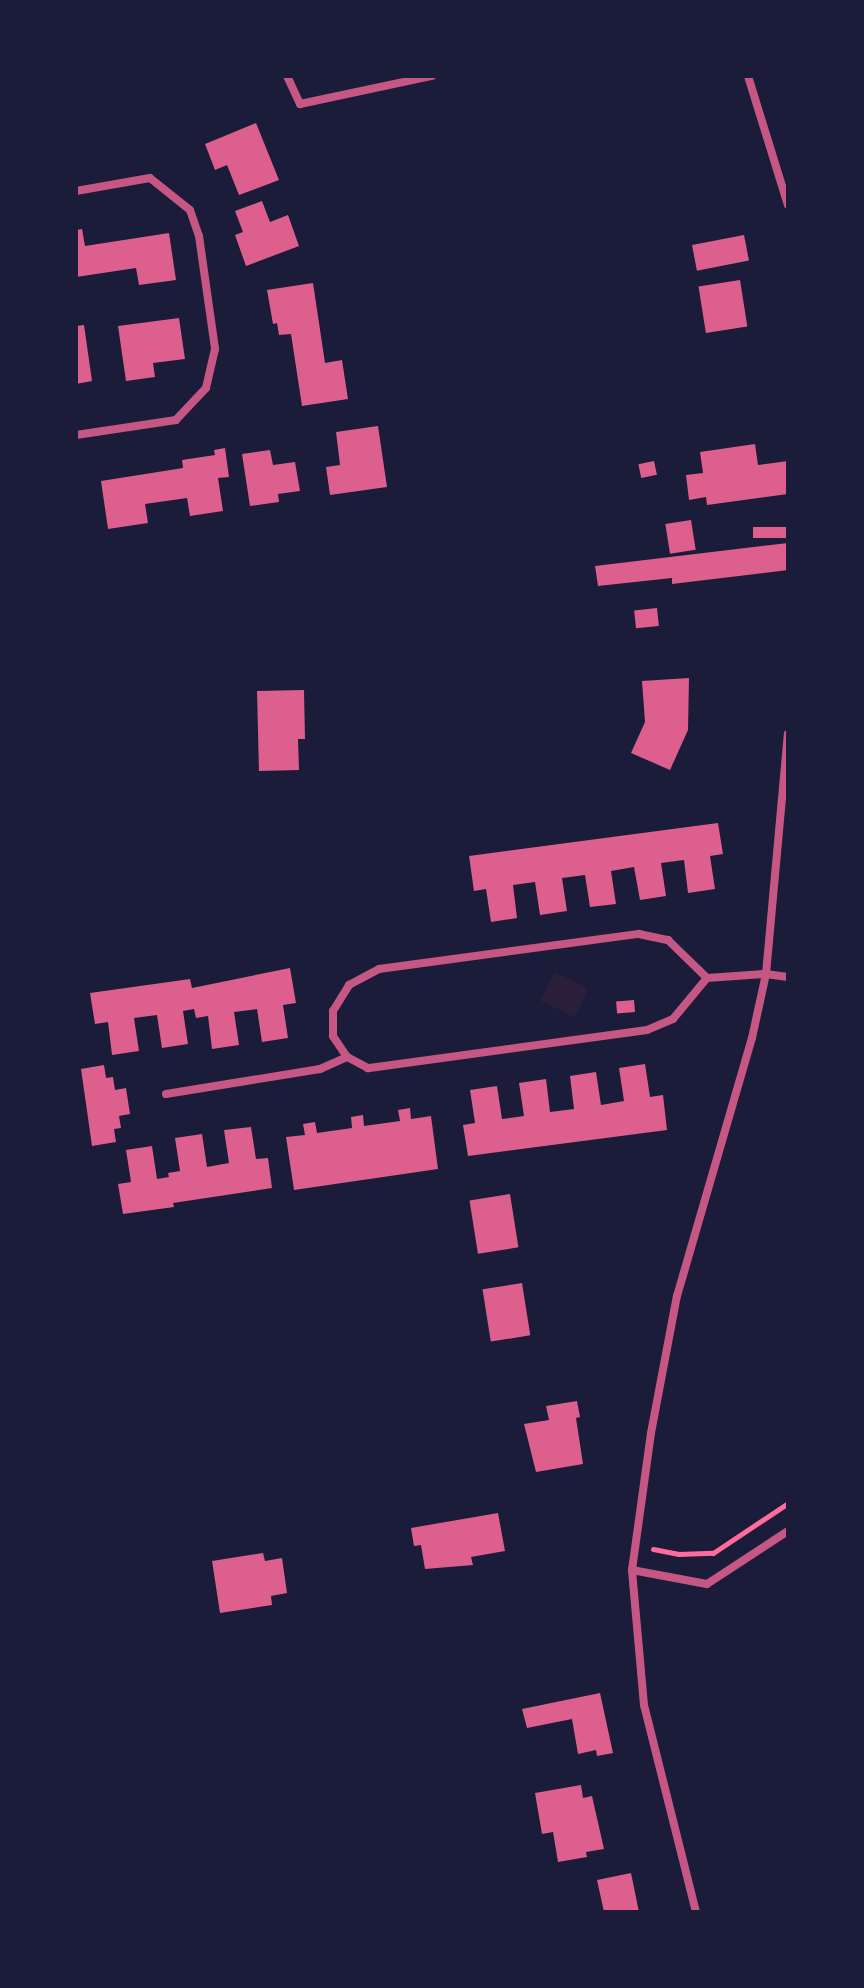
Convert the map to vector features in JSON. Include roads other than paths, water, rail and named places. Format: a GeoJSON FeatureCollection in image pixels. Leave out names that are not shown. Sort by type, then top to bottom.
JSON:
{"type":"FeatureCollection","features":[{"type":"Feature","properties":{"kind":"street"},"geometry":{"type":"LineString","coordinates":[[287,76],[300,104],[432,76]]}},
{"type":"Feature","properties":{"kind":"street"},"geometry":{"type":"LineString","coordinates":[[748,76],[788,205]]}},
{"type":"Feature","properties":{"kind":"street"},"geometry":{"type":"LineString","coordinates":[[76,191],[150,178],[190,210],[199,236],[215,349],[206,388],[176,420],[76,435]]}},
{"type":"Feature","properties":{"kind":"street"},"geometry":{"type":"LineString","coordinates":[[696,1912],[644,1705],[632,1570],[651,1433],[677,1296],[752,1038],[766,974],[788,734]]}},
{"type":"Feature","properties":{"kind":"street"},"geometry":{"type":"LineString","coordinates":[[707,978],[668,940],[639,934],[379,969],[349,985],[333,1011],[333,1036],[347,1057],[368,1068],[647,1030],[673,1019],[707,978],[766,974],[788,977]]}},
{"type":"Feature","properties":{"kind":"street"},"geometry":{"type":"LineString","coordinates":[[166,1094],[320,1069],[347,1057]]}},
{"type":"Feature","properties":{"kind":"street"},"geometry":{"type":"LineString","coordinates":[[632,1570],[707,1584],[788,1531]]}}]}
